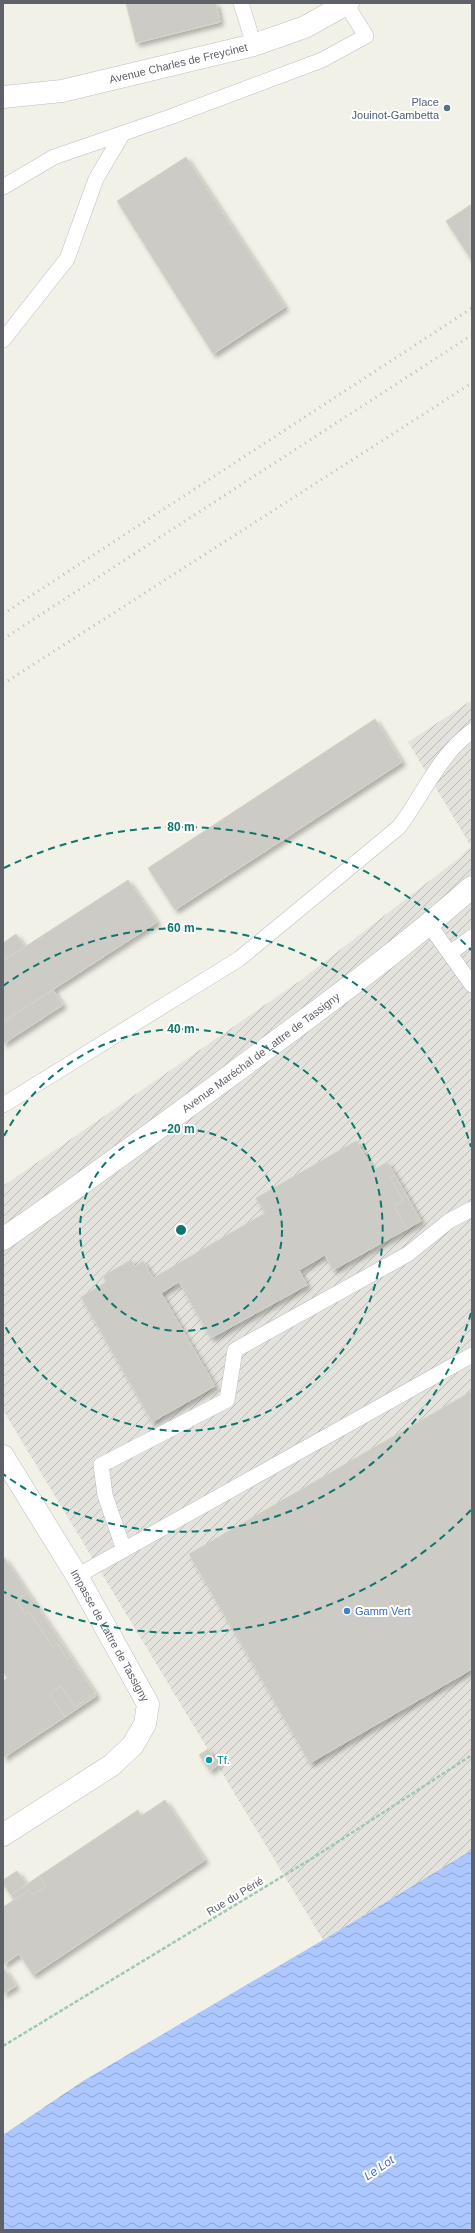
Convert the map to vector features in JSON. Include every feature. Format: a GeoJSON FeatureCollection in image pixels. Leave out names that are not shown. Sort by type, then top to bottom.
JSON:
{"type":"FeatureCollection","features":[{"type":"Feature","properties":{"kind":"street","name":"Avenue Charles de Freycinet"},"geometry":{"type":"LineString","coordinates":[[3,97],[62,91],[254,45],[305,27],[347,4]]}},
{"type":"Feature","properties":{"kind":"street","name":"Avenue Maréchal de Lattre de Tassigny"},"geometry":{"type":"LineString","coordinates":[[3,1239],[301,1023],[428,923],[472,886]]}},
{"type":"Feature","properties":{"kind":"street","name":"Impasse de Lattre de Tassigny"},"geometry":{"type":"LineString","coordinates":[[3,1456],[77,1576],[148,1704],[145,1724],[133,1745],[112,1765],[3,1835]]}},
{"type":"Feature","properties":{"kind":"lane"},"geometry":{"type":"LineString","coordinates":[[241,3],[254,45]]}},
{"type":"Feature","properties":{"kind":"lane"},"geometry":{"type":"LineString","coordinates":[[3,187],[54,157],[322,60],[366,36],[347,4]]}},
{"type":"Feature","properties":{"kind":"lane"},"geometry":{"type":"LineString","coordinates":[[3,340],[67,258],[96,179],[123,133]]}},
{"type":"Feature","properties":{"kind":"lane"},"geometry":{"type":"LineString","coordinates":[[3,1104],[239,959],[400,827],[416,806],[446,754],[472,731]]}},
{"type":"Feature","properties":{"kind":"lane"},"geometry":{"type":"LineString","coordinates":[[428,923],[472,985]]}},
{"type":"Feature","properties":{"kind":"lane"},"geometry":{"type":"LineString","coordinates":[[450,953],[472,936]]}},
{"type":"Feature","properties":{"kind":"lane"},"geometry":{"type":"LineString","coordinates":[[124,1550],[106,1495],[101,1465],[227,1400],[235,1350],[408,1254],[449,1221],[472,1209]]}},
{"type":"Feature","properties":{"kind":"lane"},"geometry":{"type":"LineString","coordinates":[[77,1576],[472,1355]]}},
{"type":"Feature","properties":{"kind":"path","name":"Rue du Périé"},"geometry":{"type":"LineString","coordinates":[[3,2046],[316,1856],[472,1755]]}},
{"type":"Feature","properties":{"kind":"shaded area"},"geometry":{"type":"Polygon","coordinates":[[[472,700],[472,1850],[323,1940],[3,1410],[3,1186],[301,980],[459,858],[471,846],[408,742],[472,700]]]}},
{"type":"Feature","properties":{"kind":"water","name":"Le Lot"},"geometry":{"type":"Polygon","coordinates":[[[472,1850],[472,2230],[3,2230],[3,2135],[83,2081],[323,1940],[472,1850]]]}},
{"type":"Feature","properties":{"kind":"building"},"geometry":{"type":"Polygon","coordinates":[[[126,3],[216,3],[220,22],[136,43],[126,3]]]}},
{"type":"Feature","properties":{"kind":"building"},"geometry":{"type":"Polygon","coordinates":[[[186,157],[285,307],[213,354],[117,201],[186,157]]]}},
{"type":"Feature","properties":{"kind":"building"},"geometry":{"type":"Polygon","coordinates":[[[472,204],[472,261],[446,221],[472,204]]]}},
{"type":"Feature","properties":{"kind":"building"},"geometry":{"type":"Polygon","coordinates":[[[375,719],[402,762],[175,910],[148,868],[375,719]]]}},
{"type":"Feature","properties":{"kind":"building"},"geometry":{"type":"Polygon","coordinates":[[[128,880],[157,922],[3,1022],[3,961],[128,880]]]}},
{"type":"Feature","properties":{"kind":"building"},"geometry":{"type":"Polygon","coordinates":[[[16,934],[25,947],[3,961],[3,943],[16,934]]]}},
{"type":"Feature","properties":{"kind":"building"},"geometry":{"type":"Polygon","coordinates":[[[53,990],[63,1005],[3,1044],[3,1022],[53,990]]]}},
{"type":"Feature","properties":{"kind":"building"},"geometry":{"type":"Polygon","coordinates":[[[356,1141],[373,1170],[387,1162],[395,1175],[390,1178],[403,1200],[394,1206],[407,1229],[333,1270],[325,1255],[299,1270],[307,1285],[211,1338],[179,1282],[161,1293],[215,1386],[152,1422],[81,1297],[106,1282],[103,1276],[131,1260],[135,1266],[143,1261],[153,1278],[265,1213],[256,1198],[356,1141]]]}},
{"type":"Feature","properties":{"kind":"building"},"geometry":{"type":"Polygon","coordinates":[[[395,1175],[421,1221],[407,1229],[394,1206],[403,1200],[390,1178],[395,1175]]]}},
{"type":"Feature","properties":{"kind":"building","name":"Gamm Vert"},"geometry":{"type":"Polygon","coordinates":[[[472,1391],[472,1669],[310,1763],[189,1554],[472,1391]]]}},
{"type":"Feature","properties":{"kind":"building"},"geometry":{"type":"Polygon","coordinates":[[[3,1556],[28,1593],[16,1600],[25,1614],[29,1611],[53,1647],[58,1644],[67,1659],[71,1657],[95,1693],[75,1707],[61,1686],[50,1694],[65,1717],[3,1758],[3,1681],[7,1678],[3,1671],[3,1556]]]}},
{"type":"Feature","properties":{"kind":"building"},"geometry":{"type":"Polygon","coordinates":[[[28,1593],[71,1657],[67,1659],[58,1644],[53,1647],[29,1611],[25,1614],[16,1600],[28,1593]]]}},
{"type":"Feature","properties":{"kind":"building"},"geometry":{"type":"Polygon","coordinates":[[[61,1686],[75,1707],[95,1693],[96,1696],[65,1717],[50,1694],[61,1686]]]}},
{"type":"Feature","properties":{"kind":"building","name":"Tf."},"geometry":{"type":"Polygon","coordinates":[[[208,1749],[218,1765],[210,1771],[199,1755],[208,1749]]]}},
{"type":"Feature","properties":{"kind":"building"},"geometry":{"type":"Polygon","coordinates":[[[165,1800],[205,1860],[33,1975],[19,1954],[3,1965],[3,1907],[29,1890],[33,1895],[46,1886],[39,1876],[138,1810],[141,1816],[165,1800]]]}},
{"type":"Feature","properties":{"kind":"building"},"geometry":{"type":"Polygon","coordinates":[[[17,1871],[26,1884],[11,1895],[3,1884],[3,1880],[17,1871]]]}},
{"type":"Feature","properties":{"kind":"building"},"geometry":{"type":"Polygon","coordinates":[[[39,1876],[46,1886],[33,1895],[29,1890],[14,1900],[11,1895],[39,1876]]]}},
{"type":"Feature","properties":{"kind":"building"},"geometry":{"type":"Polygon","coordinates":[[[3,1967],[16,1986],[3,1994],[3,1967]]]}},
{"type":"Feature","properties":{"kind":"railway"},"geometry":{"type":"LineString","coordinates":[[3,614],[472,308]]}},
{"type":"Feature","properties":{"kind":"railway"},"geometry":{"type":"LineString","coordinates":[[3,639],[472,335]]}},
{"type":"Feature","properties":{"kind":"railway"},"geometry":{"type":"LineString","coordinates":[[3,684],[472,383]]}},
{"type":"Feature","properties":{"kind":"place","name":"Place Jouinot-Gambetta"},"geometry":{"type":"Point","coordinates":[447,108]}},
{"type":"Feature","properties":{"kind":"place","name":"Gamm Vert"},"geometry":{"type":"Point","coordinates":[347,1611]}},
{"type":"Feature","properties":{"kind":"place","name":"Tf."},"geometry":{"type":"Point","coordinates":[209,1760]}}]}
